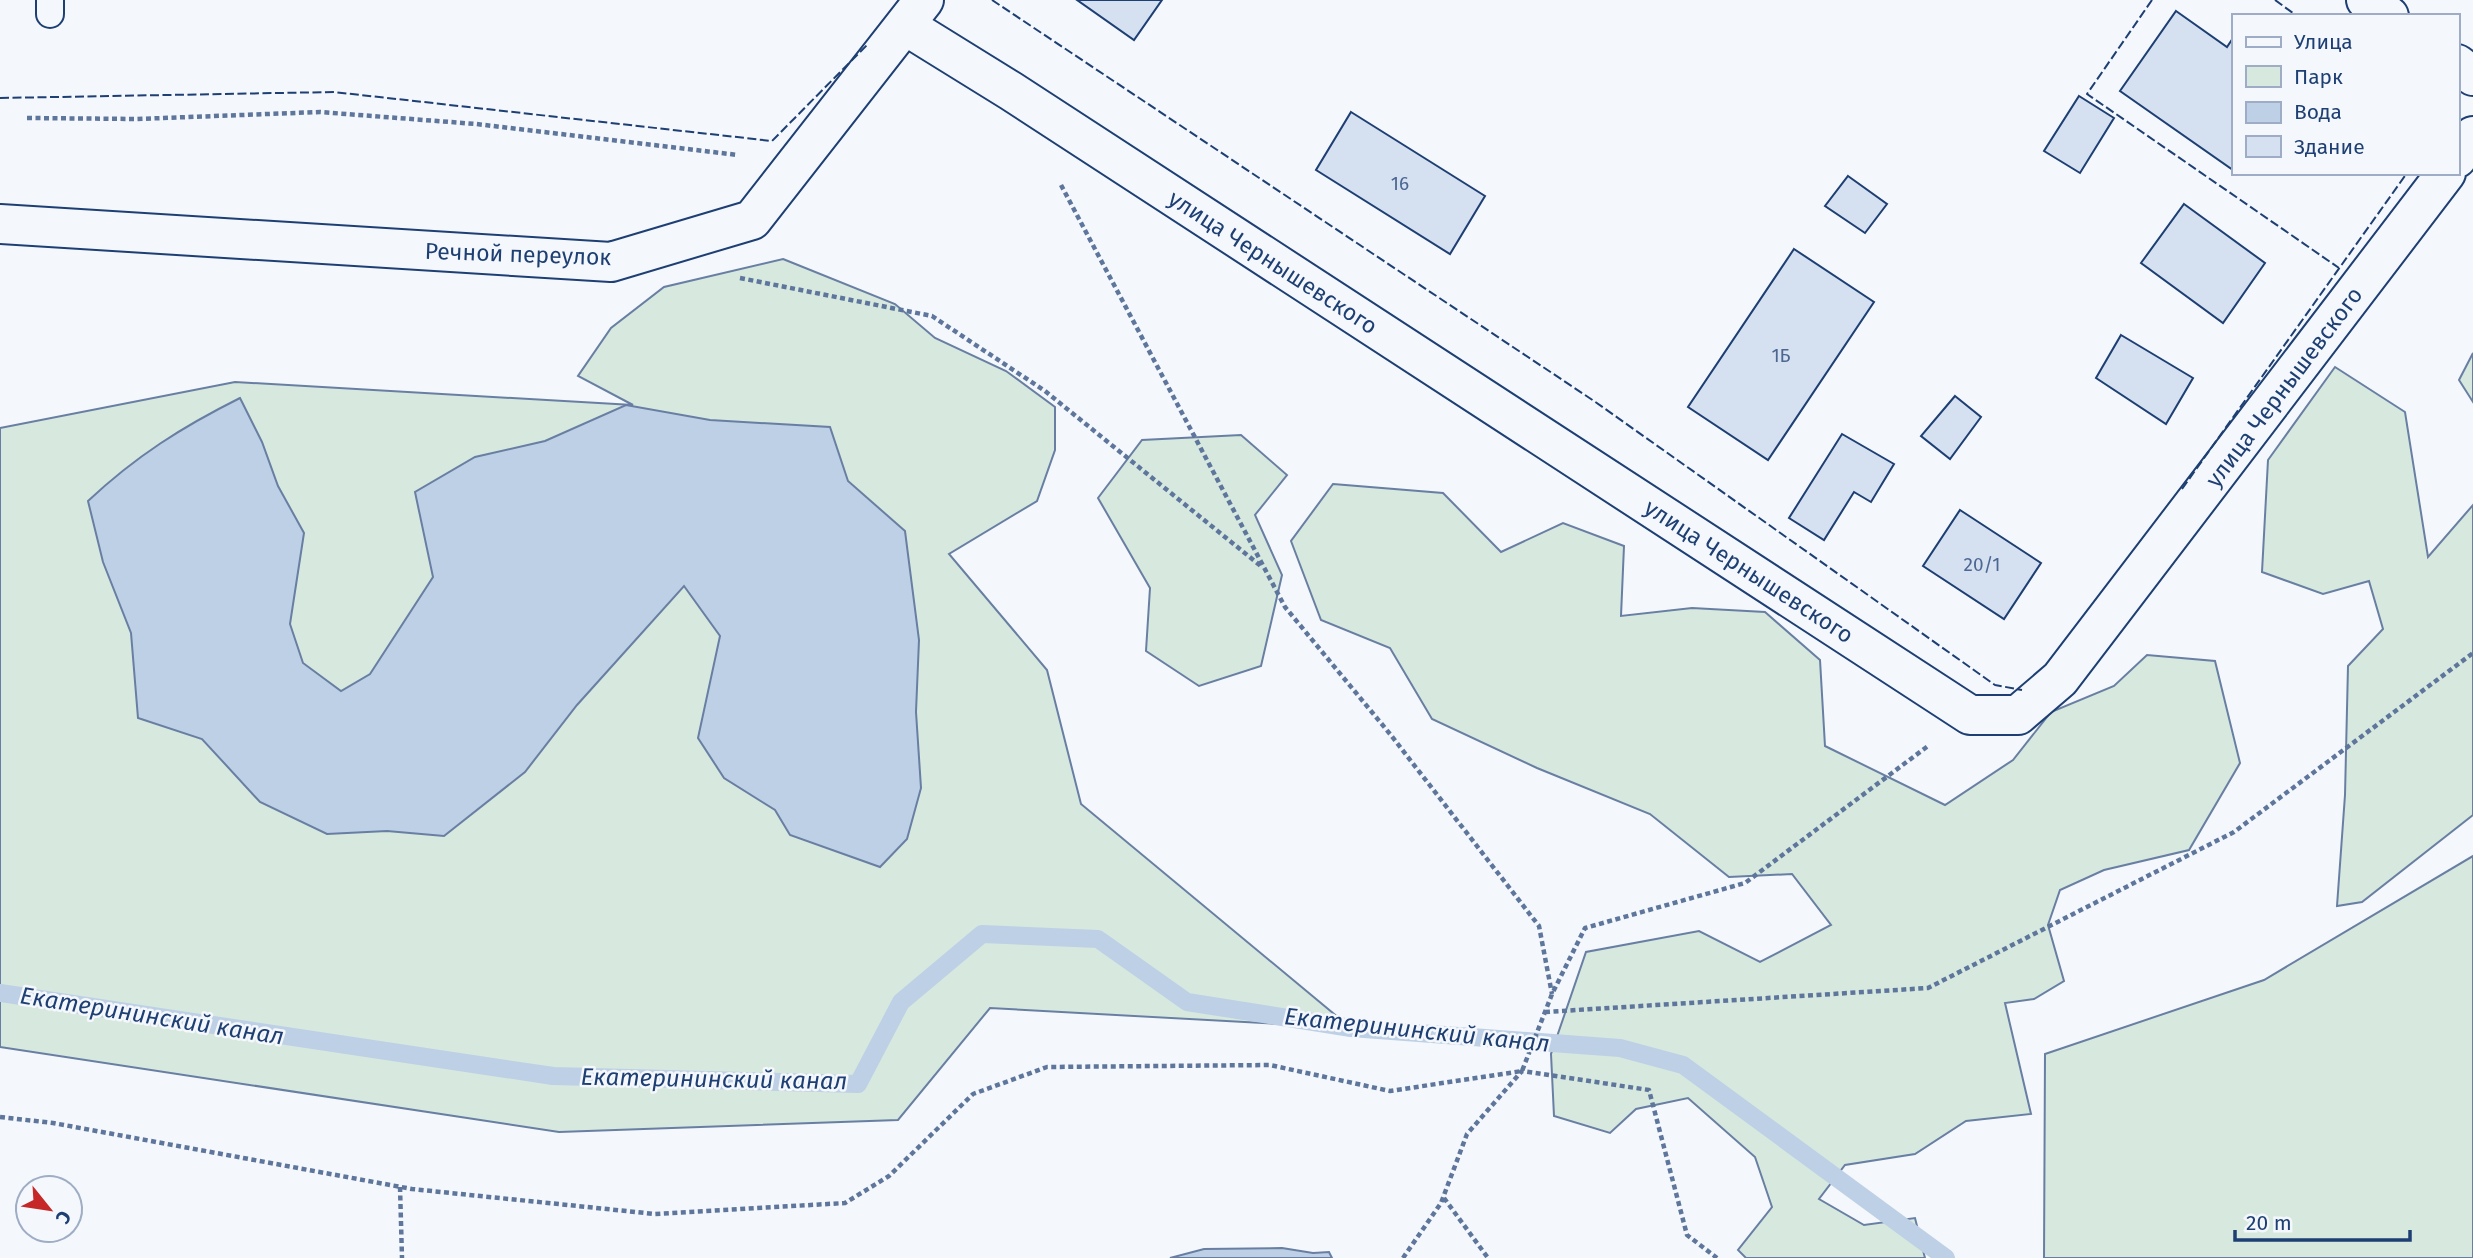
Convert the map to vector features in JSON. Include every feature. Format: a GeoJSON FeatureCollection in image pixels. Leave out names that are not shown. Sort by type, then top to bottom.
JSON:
{"type":"FeatureCollection","features":[{"type":"Feature","properties":{"kind":"street"},"geometry":{"type":"LineString","coordinates":[[2366,0],[2386,14]]}},
{"type":"Feature","properties":{"kind":"street","name":"Речной переулок"},"geometry":{"type":"LineString","coordinates":[[0,224],[611,262],[752,220],[915,13]]}},
{"type":"Feature","properties":{"kind":"street","name":"улица Чернышевского"},"geometry":{"type":"LineString","coordinates":[[915,13],[1023,99],[1970,715],[2018,715],[2060,679],[2444,175]]}},
{"type":"Feature","properties":{"kind":"street"},"geometry":{"type":"LineString","coordinates":[[2459,155],[2473,136]]}},
{"type":"Feature","properties":{"kind":"path"},"geometry":{"type":"LineString","coordinates":[[27,118],[137,119],[320,112],[476,124],[744,156],[813,145]]}},
{"type":"Feature","properties":{"kind":"path"},"geometry":{"type":"LineString","coordinates":[[1057,177],[1285,607],[1390,733],[1539,926],[1552,994]]}},
{"type":"Feature","properties":{"kind":"path"},"geometry":{"type":"LineString","coordinates":[[726,275],[932,316],[1045,391],[1264,569]]}},
{"type":"Feature","properties":{"kind":"path"},"geometry":{"type":"LineString","coordinates":[[1545,1012],[1928,988],[2234,832],[2473,653]]}},
{"type":"Feature","properties":{"kind":"path"},"geometry":{"type":"LineString","coordinates":[[1403,1258],[1444,1197],[1467,1134],[1522,1071],[1552,994],[1586,928],[1745,883],[1970,715]]}},
{"type":"Feature","properties":{"kind":"path"},"geometry":{"type":"LineString","coordinates":[[0,1117],[53,1123],[400,1187],[655,1214],[845,1203],[889,1176],[973,1094],[1047,1067],[1270,1065],[1390,1091],[1522,1071],[1649,1090],[1687,1235],[1717,1258]]}},
{"type":"Feature","properties":{"kind":"path"},"geometry":{"type":"LineString","coordinates":[[400,1187],[402,1258]]}},
{"type":"Feature","properties":{"kind":"path"},"geometry":{"type":"LineString","coordinates":[[1444,1197],[1488,1258]]}},
{"type":"Feature","properties":{"kind":"green space"},"geometry":{"type":"Polygon","coordinates":[[[783,259],[895,304],[935,338],[1006,371],[1055,407],[1055,450],[1037,501],[949,554],[1047,670],[1081,804],[1351,1028],[990,1008],[898,1120],[559,1132],[0,1047],[0,428],[235,382],[633,405],[578,376],[611,328],[664,287],[783,259]]]}},
{"type":"Feature","properties":{"kind":"green space"},"geometry":{"type":"Polygon","coordinates":[[[2473,353],[2473,402],[2459,380],[2473,353]]]}},
{"type":"Feature","properties":{"kind":"green space"},"geometry":{"type":"Polygon","coordinates":[[[2335,367],[2405,412],[2428,557],[2473,505],[2473,815],[2362,902],[2337,906],[2345,795],[2348,666],[2383,629],[2369,581],[2323,594],[2262,572],[2268,460],[2335,367]]]}},
{"type":"Feature","properties":{"kind":"green space"},"geometry":{"type":"Polygon","coordinates":[[[1241,435],[1287,475],[1255,515],[1282,575],[1261,666],[1199,686],[1146,651],[1150,588],[1098,498],[1142,440],[1241,435]]]}},
{"type":"Feature","properties":{"kind":"green space"},"geometry":{"type":"Polygon","coordinates":[[[1333,484],[1443,493],[1501,552],[1563,523],[1624,546],[1621,616],[1692,608],[1765,612],[1820,660],[1825,746],[1945,805],[2013,760],[2051,712],[2114,686],[2147,655],[2215,661],[2240,763],[2189,850],[2104,870],[2060,890],[2048,925],[2064,981],[2034,999],[2005,1003],[2031,1114],[1966,1121],[1915,1154],[1845,1165],[1819,1199],[1864,1225],[1915,1218],[1925,1258],[1746,1258],[1738,1250],[1772,1207],[1755,1157],[1688,1098],[1636,1109],[1610,1133],[1554,1116],[1551,1054],[1586,952],[1699,931],[1760,962],[1831,925],[1792,874],[1729,877],[1650,814],[1537,768],[1432,719],[1390,648],[1321,620],[1291,541],[1333,484]]]}},
{"type":"Feature","properties":{"kind":"green space"},"geometry":{"type":"Polygon","coordinates":[[[2473,856],[2473,1258],[2044,1258],[2045,1054],[2264,980],[2473,856]]]}},
{"type":"Feature","properties":{"kind":"water"},"geometry":{"type":"Polygon","coordinates":[[[240,398],[262,442],[278,486],[304,533],[290,624],[303,663],[341,691],[370,674],[433,577],[415,492],[475,457],[545,441],[626,405],[710,420],[830,427],[848,481],[905,531],[919,640],[916,712],[921,788],[907,839],[880,867],[790,835],[775,810],[724,778],[698,738],[720,636],[684,586],[577,705],[525,772],[444,836],[387,831],[327,834],[260,802],[202,739],[138,718],[131,633],[103,562],[88,501],[160,444],[240,398]]]}},
{"type":"Feature","properties":{"kind":"water"},"geometry":{"type":"Polygon","coordinates":[[[1282,1248],[1313,1253],[1329,1252],[1332,1258],[1170,1258],[1204,1249],[1282,1248]]]}},
{"type":"Feature","properties":{"kind":"building"},"geometry":{"type":"Polygon","coordinates":[[[1077,0],[1162,0],[1134,40],[1077,0]]]}},
{"type":"Feature","properties":{"kind":"building"},"geometry":{"type":"Polygon","coordinates":[[[2176,11],[2227,47],[2232,40],[2232,169],[2120,91],[2176,11]]]}},
{"type":"Feature","properties":{"kind":"building"},"geometry":{"type":"Polygon","coordinates":[[[2079,96],[2114,118],[2080,173],[2044,151],[2079,96]]]}},
{"type":"Feature","properties":{"kind":"building"},"geometry":{"type":"Polygon","coordinates":[[[1351,112],[1485,196],[1450,254],[1316,170],[1351,112]]]}},
{"type":"Feature","properties":{"kind":"building"},"geometry":{"type":"Polygon","coordinates":[[[1848,176],[1887,204],[1865,233],[1825,206],[1848,176]]]}},
{"type":"Feature","properties":{"kind":"building"},"geometry":{"type":"Polygon","coordinates":[[[2184,204],[2265,263],[2223,323],[2141,263],[2184,204]]]}},
{"type":"Feature","properties":{"kind":"building"},"geometry":{"type":"Polygon","coordinates":[[[1794,249],[1874,302],[1768,460],[1688,407],[1794,249]]]}},
{"type":"Feature","properties":{"kind":"building"},"geometry":{"type":"Polygon","coordinates":[[[2121,335],[2193,378],[2166,424],[2096,378],[2121,335]]]}},
{"type":"Feature","properties":{"kind":"building"},"geometry":{"type":"Polygon","coordinates":[[[1955,396],[1981,417],[1950,459],[1921,436],[1955,396]]]}},
{"type":"Feature","properties":{"kind":"building"},"geometry":{"type":"Polygon","coordinates":[[[1842,434],[1894,464],[1871,502],[1854,492],[1824,540],[1789,518],[1842,434]]]}},
{"type":"Feature","properties":{"kind":"building"},"geometry":{"type":"Polygon","coordinates":[[[1960,510],[2041,563],[2004,619],[1923,566],[1960,510]]]}},
{"type":"Feature","properties":{"kind":"waterway","name":"Екатерининский канал"},"geometry":{"type":"LineString","coordinates":[[0,993],[553,1076],[858,1084],[901,1002],[982,934],[1098,939],[1187,1002],[1351,1028],[1620,1048],[1683,1065],[1946,1258]]}},
{"type":"Feature","properties":{"kind":"fence"},"geometry":{"type":"LineString","coordinates":[[992,0],[1594,401],[1995,685],[2022,690]]}},
{"type":"Feature","properties":{"kind":"fence"},"geometry":{"type":"LineString","coordinates":[[2152,0],[2087,94],[2339,268]]}},
{"type":"Feature","properties":{"kind":"fence"},"geometry":{"type":"LineString","coordinates":[[2275,0],[2294,14]]}},
{"type":"Feature","properties":{"kind":"fence"},"geometry":{"type":"LineString","coordinates":[[0,98],[334,92],[772,141],[867,45]]}},
{"type":"Feature","properties":{"kind":"fence"},"geometry":{"type":"LineString","coordinates":[[2182,489],[2406,175]]}}]}
